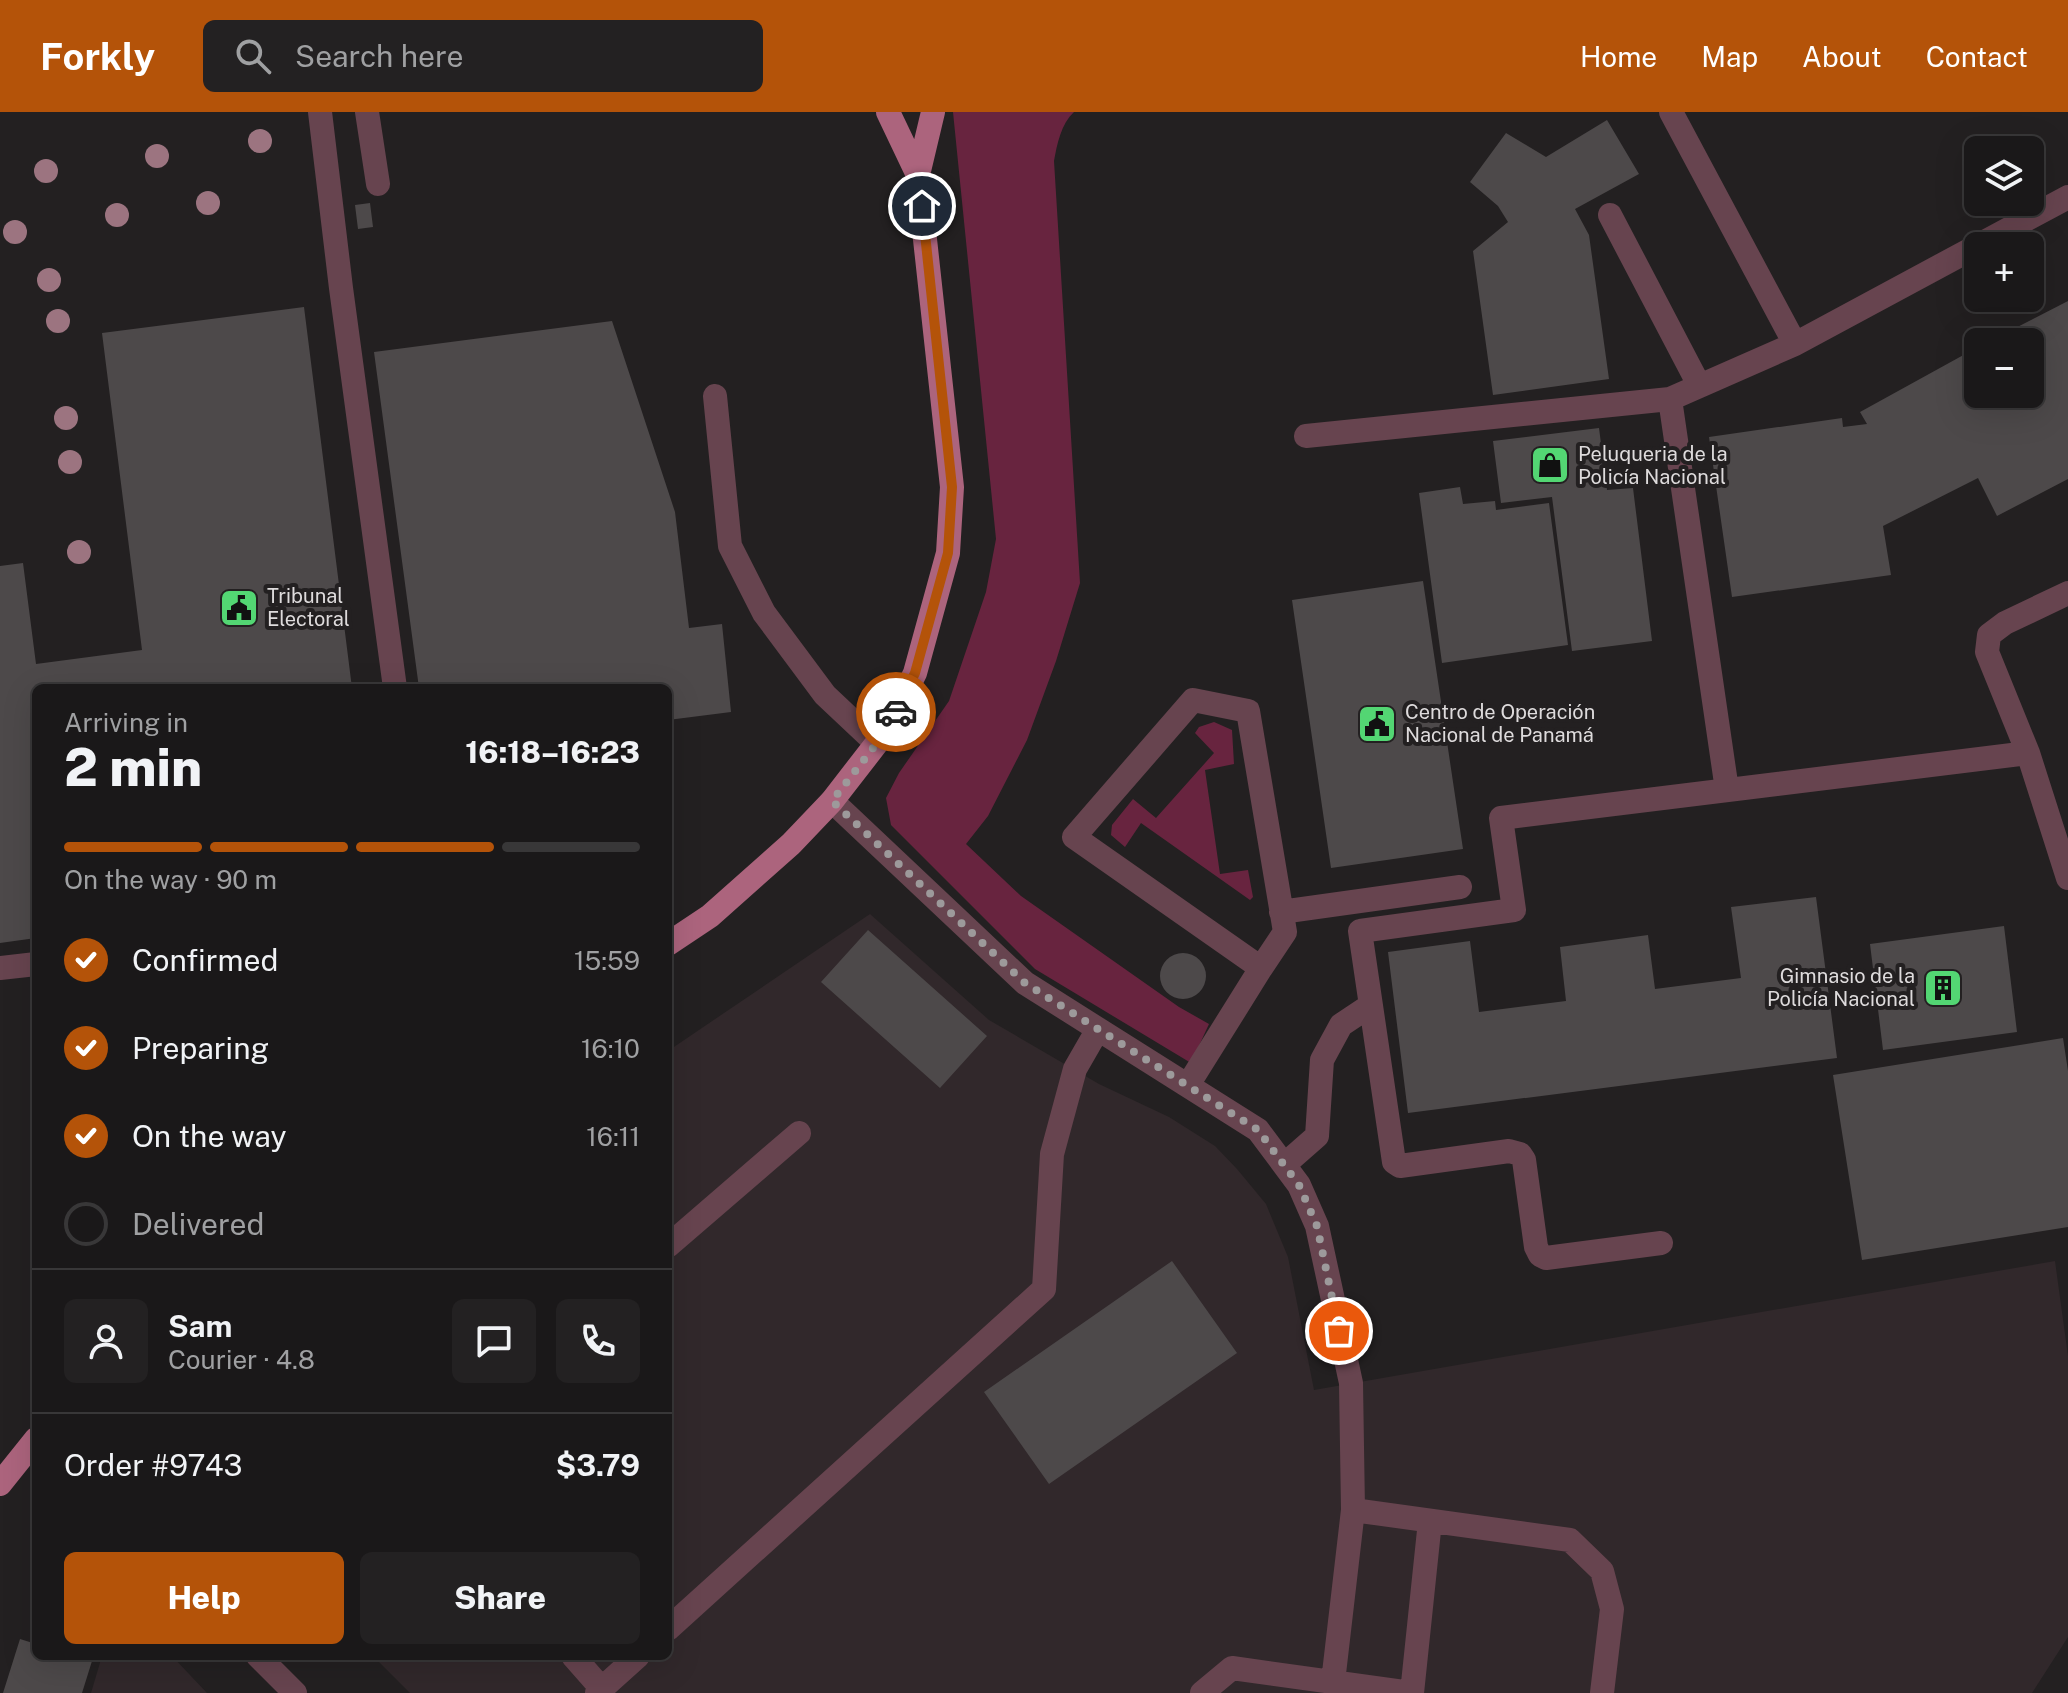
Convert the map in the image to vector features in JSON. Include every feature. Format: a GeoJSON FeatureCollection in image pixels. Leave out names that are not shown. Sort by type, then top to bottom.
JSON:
{"type":"FeatureCollection","features":[{"type":"Feature","properties":{"kind":"main road"},"geometry":{"type":"LineString","coordinates":[[672,941],[710,916],[791,844],[832,801],[887,730],[915,673],[948,553],[952,487],[918,175],[888,112]]}},
{"type":"Feature","properties":{"kind":"main road"},"geometry":{"type":"LineString","coordinates":[[918,175],[933,112]]}},
{"type":"Feature","properties":{"kind":"main road"},"geometry":{"type":"LineString","coordinates":[[0,1484],[32,1448]]}},
{"type":"Feature","properties":{"kind":"lane"},"geometry":{"type":"LineString","coordinates":[[320,112],[394,684]]}},
{"type":"Feature","properties":{"kind":"lane"},"geometry":{"type":"LineString","coordinates":[[367,112],[378,184]]}},
{"type":"Feature","properties":{"kind":"lane"},"geometry":{"type":"LineString","coordinates":[[1671,112],[1795,344]]}},
{"type":"Feature","properties":{"kind":"lane"},"geometry":{"type":"LineString","coordinates":[[1306,436],[1670,399],[1795,344],[2068,197]]}},
{"type":"Feature","properties":{"kind":"lane"},"geometry":{"type":"LineString","coordinates":[[1610,215],[1699,385]]}},
{"type":"Feature","properties":{"kind":"lane"},"geometry":{"type":"LineString","coordinates":[[715,396],[730,546],[764,613],[825,695],[876,743]]}},
{"type":"Feature","properties":{"kind":"lane"},"geometry":{"type":"LineString","coordinates":[[1670,399],[1727,790]]}},
{"type":"Feature","properties":{"kind":"lane"},"geometry":{"type":"LineString","coordinates":[[2068,593],[2005,623],[1989,635],[1987,652],[2028,753],[2068,878]]}},
{"type":"Feature","properties":{"kind":"lane"},"geometry":{"type":"LineString","coordinates":[[1188,1085],[1285,932],[1248,711],[1193,700],[1074,837],[1261,968]]}},
{"type":"Feature","properties":{"kind":"lane"},"geometry":{"type":"LineString","coordinates":[[1661,1243],[1546,1258],[1540,1255],[1536,1247],[1524,1160],[1520,1154],[1509,1151],[1400,1166],[1394,1162],[1360,931],[1514,910],[1501,818],[2028,753]]}},
{"type":"Feature","properties":{"kind":"lane"},"geometry":{"type":"LineString","coordinates":[[832,801],[1025,983],[1258,1130],[1299,1185],[1317,1226],[1351,1383],[1353,1510],[1333,1682]]}},
{"type":"Feature","properties":{"kind":"lane"},"geometry":{"type":"LineString","coordinates":[[1281,912],[1460,887]]}},
{"type":"Feature","properties":{"kind":"lane"},"geometry":{"type":"LineString","coordinates":[[0,968],[32,964]]}},
{"type":"Feature","properties":{"kind":"lane"},"geometry":{"type":"LineString","coordinates":[[1284,1165],[1317,1136],[1322,1060],[1341,1025],[1371,1005]]}},
{"type":"Feature","properties":{"kind":"lane"},"geometry":{"type":"LineString","coordinates":[[672,1625],[1044,1289],[1052,1154],[1075,1069],[1098,1029]]}},
{"type":"Feature","properties":{"kind":"lane"},"geometry":{"type":"LineString","coordinates":[[672,1243],[799,1133]]}},
{"type":"Feature","properties":{"kind":"lane"},"geometry":{"type":"LineString","coordinates":[[1353,1510],[1570,1540],[1602,1571],[1612,1609],[1602,1693]]}},
{"type":"Feature","properties":{"kind":"lane"},"geometry":{"type":"LineString","coordinates":[[1202,1693],[1232,1668],[1411,1693],[1430,1521]]}},
{"type":"Feature","properties":{"kind":"lane"},"geometry":{"type":"LineString","coordinates":[[262,1660],[295,1693]]}},
{"type":"Feature","properties":{"kind":"lane"},"geometry":{"type":"LineString","coordinates":[[576,1660],[600,1691],[634,1660]]}},
{"type":"Feature","properties":{"kind":"shaded area"},"geometry":{"type":"Polygon","coordinates":[[[953,112],[1074,112],[1063,128],[1054,161],[1080,583],[1027,740],[988,816],[966,844],[1021,896],[1179,1007],[1209,1024],[1191,1063],[1035,969],[891,825],[886,798],[899,773],[949,701],[986,592],[996,539],[953,112]]]}},
{"type":"Feature","properties":{"kind":"shaded area"},"geometry":{"type":"Polygon","coordinates":[[[1214,722],[1232,730],[1234,764],[1205,770],[1220,874],[1248,870],[1253,897],[1250,900],[1141,823],[1125,847],[1111,835],[1112,825],[1133,799],[1156,818],[1214,753],[1195,733],[1199,727],[1214,722]]]}},
{"type":"Feature","properties":{"kind":"shaded area"},"geometry":{"type":"Polygon","coordinates":[[[870,914],[989,1020],[1099,1084],[1169,1117],[1215,1146],[1237,1169],[1266,1204],[1288,1257],[1314,1390],[2055,1261],[2068,1356],[2068,1637],[2032,1693],[410,1693],[377,1660],[672,1660],[672,1048],[870,914]]]}},
{"type":"Feature","properties":{"kind":"shaded area"},"geometry":{"type":"Polygon","coordinates":[[[101,1660],[176,1660],[207,1693],[91,1693],[101,1660]]]}},
{"type":"Feature","properties":{"kind":"building"},"geometry":{"type":"Polygon","coordinates":[[[1607,120],[1639,174],[1575,209],[1589,235],[1609,379],[1493,395],[1473,251],[1508,222],[1498,206],[1470,182],[1506,133],[1546,157],[1607,120]]]}},
{"type":"Feature","properties":{"kind":"building"},"geometry":{"type":"Polygon","coordinates":[[[370,203],[373,227],[358,229],[355,205],[370,203]]]}},
{"type":"Feature","properties":{"kind":"building"},"geometry":{"type":"Polygon","coordinates":[[[2068,301],[2068,479],[1997,516],[1978,478],[1883,526],[1891,575],[1732,597],[1709,437],[1842,418],[1843,427],[1867,424],[1860,412],[1964,355],[1964,408],[2044,408],[2044,328],[2015,328],[2068,301]]]}},
{"type":"Feature","properties":{"kind":"building","name":"Tribunal Electoral"},"geometry":{"type":"Polygon","coordinates":[[[304,307],[351,684],[32,684],[32,939],[0,943],[0,566],[23,563],[36,664],[142,650],[102,333],[304,307]]]}},
{"type":"Feature","properties":{"kind":"building"},"geometry":{"type":"Polygon","coordinates":[[[612,321],[675,512],[689,628],[722,624],[731,712],[672,719],[672,684],[418,684],[374,352],[612,321]]]}},
{"type":"Feature","properties":{"kind":"building"},"geometry":{"type":"Polygon","coordinates":[[[1599,428],[1607,490],[1633,488],[1652,641],[1572,651],[1552,497],[1501,503],[1493,441],[1599,428]]]}},
{"type":"Feature","properties":{"kind":"building"},"geometry":{"type":"Polygon","coordinates":[[[1460,487],[1463,504],[1495,501],[1496,510],[1549,503],[1568,645],[1442,663],[1419,493],[1460,487]]]}},
{"type":"Feature","properties":{"kind":"building","name":"Centro de Operación Nacional de Panamá"},"geometry":{"type":"Polygon","coordinates":[[[1423,581],[1463,849],[1331,868],[1292,600],[1423,581]]]}},
{"type":"Feature","properties":{"kind":"building"},"geometry":{"type":"Polygon","coordinates":[[[1816,897],[1837,1058],[1408,1113],[1388,952],[1470,941],[1479,1012],[1566,1001],[1560,947],[1648,935],[1655,989],[1741,978],[1731,907],[1816,897]]]}},
{"type":"Feature","properties":{"kind":"building","name":"Gimnasio de la Policía Nacional"},"geometry":{"type":"Polygon","coordinates":[[[2004,926],[2017,1032],[1883,1050],[1870,944],[2004,926]]]}},
{"type":"Feature","properties":{"kind":"building"},"geometry":{"type":"Polygon","coordinates":[[[868,930],[987,1036],[940,1088],[821,982],[868,930]]]}},
{"type":"Feature","properties":{"kind":"building"},"geometry":{"type":"Polygon","coordinates":[[[1183,953],[1199,960],[1206,976],[1199,992],[1183,999],[1167,992],[1160,976],[1167,960],[1183,953]]]}},
{"type":"Feature","properties":{"kind":"building"},"geometry":{"type":"Polygon","coordinates":[[[2063,1038],[2068,1071],[2068,1227],[1862,1260],[1833,1075],[2063,1038]]]}},
{"type":"Feature","properties":{"kind":"building"},"geometry":{"type":"Polygon","coordinates":[[[1172,1261],[1237,1353],[1049,1484],[984,1392],[1172,1261]]]}},
{"type":"Feature","properties":{"kind":"building"},"geometry":{"type":"Polygon","coordinates":[[[20,1639],[32,1643],[32,1660],[92,1661],[82,1693],[3,1693],[20,1639]]]}},
{"type":"Feature","properties":{"kind":"way so far"},"geometry":{"type":"LineString","coordinates":[[896,712],[887,730],[832,801],[1025,983],[1258,1130],[1299,1185],[1317,1226],[1339,1331]]}},
{"type":"Feature","properties":{"kind":"place","name":"Peluqueria de la Policía Nacional"},"geometry":{"type":"Point","coordinates":[1550,465]}},
{"type":"Feature","properties":{"kind":"place","name":"Tribunal Electoral"},"geometry":{"type":"Point","coordinates":[239,608]}},
{"type":"Feature","properties":{"kind":"place","name":"Centro de Operación Nacional de Panamá"},"geometry":{"type":"Point","coordinates":[1377,724]}},
{"type":"Feature","properties":{"kind":"place","name":"Gimnasio de la Policía Nacional"},"geometry":{"type":"Point","coordinates":[1943,988]}},
{"type":"Feature","properties":{"kind":"route"},"geometry":{"type":"LineString","coordinates":[[896,712],[915,673],[948,553],[952,487],[922,206]]}}]}
